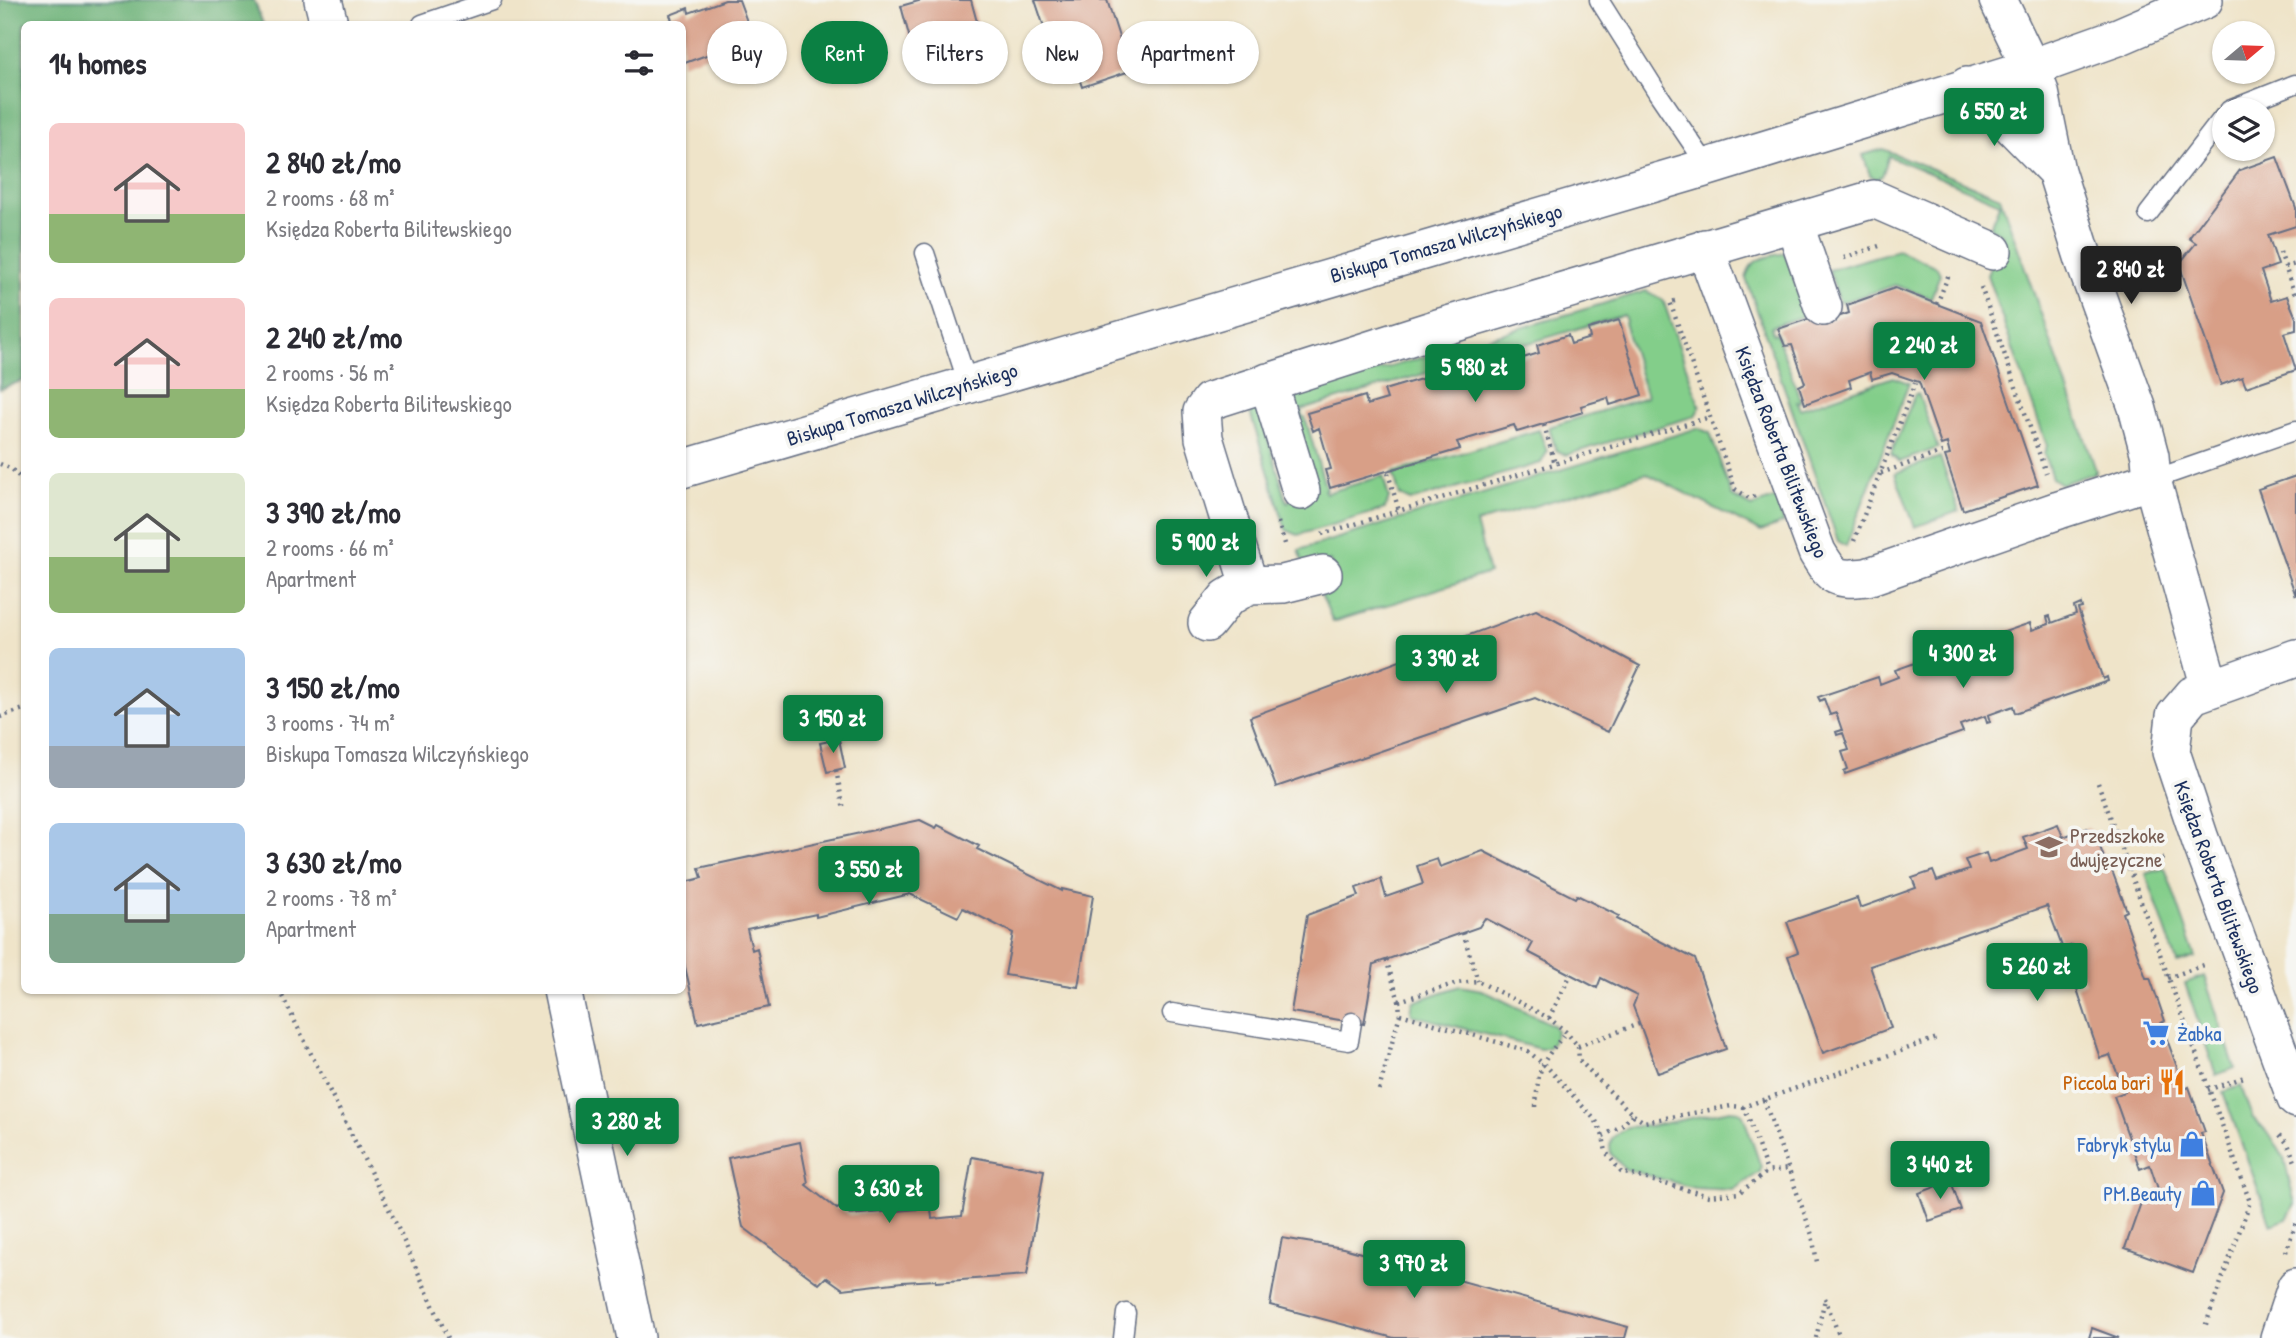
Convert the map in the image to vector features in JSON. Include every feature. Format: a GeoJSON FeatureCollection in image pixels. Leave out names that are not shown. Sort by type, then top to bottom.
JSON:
{"type":"FeatureCollection","features":[{"type":"Feature","properties":{"kind":"street"},"geometry":{"type":"LineString","coordinates":[[323,0],[328,21]]}},
{"type":"Feature","properties":{"kind":"street"},"geometry":{"type":"LineString","coordinates":[[1998,0],[2040,92],[2056,171],[2085,263],[2137,407],[2150,456],[2152,480],[2210,688]]}},
{"type":"Feature","properties":{"kind":"street","name":"Biskupa Tomasza Wilczyńskiego"},"geometry":{"type":"LineString","coordinates":[[686,468],[1708,167],[2031,68],[2118,37],[2204,0]]}},
{"type":"Feature","properties":{"kind":"street"},"geometry":{"type":"LineString","coordinates":[[1967,86],[1999,113],[2056,171]]}},
{"type":"Feature","properties":{"kind":"street"},"geometry":{"type":"LineString","coordinates":[[1249,585],[1203,438],[1202,412],[1210,401],[1438,328],[1705,248],[1797,232],[1874,200],[1985,264]]}},
{"type":"Feature","properties":{"kind":"street"},"geometry":{"type":"LineString","coordinates":[[1797,232],[1823,307]]}},
{"type":"Feature","properties":{"kind":"street","name":"Księdza Roberta Bilitewskiego"},"geometry":{"type":"LineString","coordinates":[[1705,248],[1817,552],[1828,570],[1843,580],[1867,577],[2152,480]]}},
{"type":"Feature","properties":{"kind":"street"},"geometry":{"type":"LineString","coordinates":[[1268,382],[1301,491]]}},
{"type":"Feature","properties":{"kind":"street"},"geometry":{"type":"LineString","coordinates":[[1207,623],[1227,598],[1249,585],[1283,584],[1323,574]]}},
{"type":"Feature","properties":{"kind":"street","name":"Księdza Roberta Bilitewskiego"},"geometry":{"type":"LineString","coordinates":[[2296,658],[2193,695],[2175,716],[2171,752],[2200,839],[2296,1099]]}},
{"type":"Feature","properties":{"kind":"street"},"geometry":{"type":"LineString","coordinates":[[563,994],[636,1338]]}},
{"type":"Feature","properties":{"kind":"street"},"geometry":{"type":"LineString","coordinates":[[2279,1338],[2296,1287]]}},
{"type":"Feature","properties":{"kind":"lane"},"geometry":{"type":"LineString","coordinates":[[431,21],[492,0]]}},
{"type":"Feature","properties":{"kind":"lane"},"geometry":{"type":"LineString","coordinates":[[1599,0],[1708,167]]}},
{"type":"Feature","properties":{"kind":"lane"},"geometry":{"type":"LineString","coordinates":[[2261,98],[2296,85]]}},
{"type":"Feature","properties":{"kind":"lane"},"geometry":{"type":"LineString","coordinates":[[2147,214],[2212,132]]}},
{"type":"Feature","properties":{"kind":"lane"},"geometry":{"type":"LineString","coordinates":[[925,253],[968,384]]}},
{"type":"Feature","properties":{"kind":"lane"},"geometry":{"type":"LineString","coordinates":[[2152,480],[2296,430]]}},
{"type":"Feature","properties":{"kind":"lane"},"geometry":{"type":"LineString","coordinates":[[1172,1013],[1349,1041],[1352,1022]]}},
{"type":"Feature","properties":{"kind":"lane"},"geometry":{"type":"LineString","coordinates":[[1124,1338],[1126,1313]]}},
{"type":"Feature","properties":{"kind":"path"},"geometry":{"type":"LineString","coordinates":[[1797,232],[1823,233],[1833,262],[1894,241]]}},
{"type":"Feature","properties":{"kind":"path"},"geometry":{"type":"LineString","coordinates":[[2280,252],[2296,298]]}},
{"type":"Feature","properties":{"kind":"path"},"geometry":{"type":"LineString","coordinates":[[1985,264],[2048,477]]}},
{"type":"Feature","properties":{"kind":"path"},"geometry":{"type":"LineString","coordinates":[[2285,267],[2296,264]]}},
{"type":"Feature","properties":{"kind":"path"},"geometry":{"type":"LineString","coordinates":[[1937,304],[1952,266]]}},
{"type":"Feature","properties":{"kind":"path"},"geometry":{"type":"LineString","coordinates":[[1667,295],[1735,489],[1749,498],[1793,486]]}},
{"type":"Feature","properties":{"kind":"path"},"geometry":{"type":"LineString","coordinates":[[1670,302],[1681,299]]}},
{"type":"Feature","properties":{"kind":"path"},"geometry":{"type":"LineString","coordinates":[[1853,543],[1915,383]]}},
{"type":"Feature","properties":{"kind":"path"},"geometry":{"type":"LineString","coordinates":[[1310,538],[1710,417]]}},
{"type":"Feature","properties":{"kind":"path"},"geometry":{"type":"LineString","coordinates":[[1544,425],[1555,464]]}},
{"type":"Feature","properties":{"kind":"path"},"geometry":{"type":"LineString","coordinates":[[1880,473],[1945,451]]}},
{"type":"Feature","properties":{"kind":"path"},"geometry":{"type":"LineString","coordinates":[[0,464],[12,469],[21,479]]}},
{"type":"Feature","properties":{"kind":"path"},"geometry":{"type":"LineString","coordinates":[[1388,472],[1399,511]]}},
{"type":"Feature","properties":{"kind":"path"},"geometry":{"type":"LineString","coordinates":[[1278,519],[1285,545],[1298,541]]}},
{"type":"Feature","properties":{"kind":"path"},"geometry":{"type":"LineString","coordinates":[[0,717],[21,710]]}},
{"type":"Feature","properties":{"kind":"path"},"geometry":{"type":"LineString","coordinates":[[836,770],[844,810]]}},
{"type":"Feature","properties":{"kind":"path"},"geometry":{"type":"LineString","coordinates":[[2098,783],[2250,1202],[2205,1327]]}},
{"type":"Feature","properties":{"kind":"path"},"geometry":{"type":"LineString","coordinates":[[2129,870],[2166,858]]}},
{"type":"Feature","properties":{"kind":"path"},"geometry":{"type":"LineString","coordinates":[[1463,933],[1478,981]]}},
{"type":"Feature","properties":{"kind":"path"},"geometry":{"type":"LineString","coordinates":[[1378,1090],[1400,1014],[1399,1001],[1386,959]]}},
{"type":"Feature","properties":{"kind":"path"},"geometry":{"type":"LineString","coordinates":[[2168,978],[2203,965]]}},
{"type":"Feature","properties":{"kind":"path"},"geometry":{"type":"LineString","coordinates":[[1549,1018],[1571,974]]}},
{"type":"Feature","properties":{"kind":"path"},"geometry":{"type":"LineString","coordinates":[[1399,1001],[1457,983],[1478,981],[1549,1018],[1566,1032],[1578,1046],[1579,1059],[1632,1114],[1644,1122],[1731,1106],[1743,1107],[1937,1038]]}},
{"type":"Feature","properties":{"kind":"path"},"geometry":{"type":"LineString","coordinates":[[281,994],[391,1213],[448,1338]]}},
{"type":"Feature","properties":{"kind":"path"},"geometry":{"type":"LineString","coordinates":[[1400,1014],[1528,1051],[1596,1121],[1606,1152],[1621,1172],[1709,1196],[1740,1193],[1767,1172],[1788,1169]]}},
{"type":"Feature","properties":{"kind":"path"},"geometry":{"type":"LineString","coordinates":[[1578,1046],[1639,1024]]}},
{"type":"Feature","properties":{"kind":"path"},"geometry":{"type":"LineString","coordinates":[[1536,1107],[1542,1063],[1566,1032]]}},
{"type":"Feature","properties":{"kind":"path"},"geometry":{"type":"LineString","coordinates":[[2208,1090],[2243,1077]]}},
{"type":"Feature","properties":{"kind":"path"},"geometry":{"type":"LineString","coordinates":[[1764,1100],[1812,1235],[1817,1262]]}},
{"type":"Feature","properties":{"kind":"path"},"geometry":{"type":"LineString","coordinates":[[1743,1107],[1767,1172]]}},
{"type":"Feature","properties":{"kind":"path"},"geometry":{"type":"LineString","coordinates":[[1603,1136],[1623,1125],[1632,1114]]}},
{"type":"Feature","properties":{"kind":"path"},"geometry":{"type":"LineString","coordinates":[[1816,1338],[1825,1298],[1840,1338]]}},
{"type":"Feature","properties":{"kind":"green space"},"geometry":{"type":"Polygon","coordinates":[[[0,0],[254,0],[262,21],[21,21],[21,381],[0,389],[0,0]]]}},
{"type":"Feature","properties":{"kind":"green space"},"geometry":{"type":"Polygon","coordinates":[[[1883,149],[2000,197],[2096,470],[2094,473],[2061,484],[2052,478],[2044,454],[2047,446],[1987,275],[2003,236],[1990,227],[2000,203],[1889,156],[1882,176],[1876,179],[1870,175],[1863,155],[1883,149]]]}},
{"type":"Feature","properties":{"kind":"green space"},"geometry":{"type":"Polygon","coordinates":[[[1898,250],[1937,267],[1940,274],[1931,298],[1895,285],[1840,303],[1829,270],[1898,250]]]}},
{"type":"Feature","properties":{"kind":"green space"},"geometry":{"type":"Polygon","coordinates":[[[1785,253],[1806,315],[1771,327],[1773,334],[1776,333],[1801,401],[1797,402],[1800,409],[1893,377],[1909,383],[1846,546],[1838,541],[1746,279],[1755,262],[1785,253]]]}},
{"type":"Feature","properties":{"kind":"green space"},"geometry":{"type":"Polygon","coordinates":[[[1646,291],[1663,300],[1700,407],[1695,416],[1566,455],[1556,450],[1549,427],[1647,397],[1624,323],[1624,315],[1301,410],[1326,493],[1383,476],[1389,498],[1385,509],[1298,535],[1286,530],[1250,412],[1252,407],[1258,406],[1287,502],[1302,495],[1289,397],[1646,291]]]}},
{"type":"Feature","properties":{"kind":"green space"},"geometry":{"type":"Polygon","coordinates":[[[1918,393],[1938,448],[1899,462],[1891,454],[1915,394],[1918,393]]]}},
{"type":"Feature","properties":{"kind":"green space"},"geometry":{"type":"Polygon","coordinates":[[[1698,428],[1710,433],[1732,496],[1752,507],[1776,498],[1784,523],[1761,532],[1646,473],[1476,523],[1489,573],[1333,622],[1320,591],[1337,585],[1330,561],[1305,568],[1299,550],[1698,428]]]}},
{"type":"Feature","properties":{"kind":"green space"},"geometry":{"type":"Polygon","coordinates":[[[1539,430],[1547,452],[1541,463],[1410,501],[1400,496],[1393,473],[1539,430]]]}},
{"type":"Feature","properties":{"kind":"green space"},"geometry":{"type":"Polygon","coordinates":[[[1940,457],[1959,511],[1915,527],[1895,473],[1940,457]]]}},
{"type":"Feature","properties":{"kind":"green space"},"geometry":{"type":"Polygon","coordinates":[[[2165,868],[2196,957],[2177,963],[2146,874],[2165,868]]]}},
{"type":"Feature","properties":{"kind":"green space"},"geometry":{"type":"Polygon","coordinates":[[[2204,976],[2235,1068],[2216,1075],[2185,983],[2204,976]]]}},
{"type":"Feature","properties":{"kind":"green space"},"geometry":{"type":"Polygon","coordinates":[[[1460,986],[1482,990],[1553,1025],[1556,1031],[1552,1044],[1540,1049],[1413,1015],[1413,1002],[1460,986]]]}},
{"type":"Feature","properties":{"kind":"green space"},"geometry":{"type":"Polygon","coordinates":[[[2241,1086],[2252,1117],[2273,1139],[2284,1158],[2295,1204],[2287,1219],[2271,1225],[2223,1092],[2241,1086]]]}},
{"type":"Feature","properties":{"kind":"green space"},"geometry":{"type":"Polygon","coordinates":[[[1730,1110],[1739,1111],[1743,1115],[1761,1167],[1760,1172],[1733,1190],[1694,1188],[1625,1169],[1611,1154],[1612,1138],[1627,1127],[1652,1126],[1730,1110]]]}},
{"type":"Feature","properties":{"kind":"building"},"geometry":{"type":"Polygon","coordinates":[[[725,0],[739,0],[747,21],[707,21],[707,55],[686,63],[686,21],[669,21],[672,20],[670,15],[688,8],[689,13],[725,0]]]}},
{"type":"Feature","properties":{"kind":"building"},"geometry":{"type":"Polygon","coordinates":[[[922,0],[971,0],[977,21],[905,21],[901,6],[922,0]]]}},
{"type":"Feature","properties":{"kind":"building"},"geometry":{"type":"Polygon","coordinates":[[[1035,0],[1107,0],[1117,31],[1117,75],[1103,80],[1103,21],[1042,21],[1035,0]]]}},
{"type":"Feature","properties":{"kind":"building"},"geometry":{"type":"Polygon","coordinates":[[[2277,157],[2296,208],[2296,226],[2268,235],[2278,265],[2261,271],[2271,301],[2287,296],[2296,318],[2296,330],[2284,333],[2296,370],[2246,387],[2242,377],[2221,385],[2179,264],[2196,243],[2189,238],[2240,170],[2266,161],[2275,161],[2277,157]]]}},
{"type":"Feature","properties":{"kind":"building"},"geometry":{"type":"Polygon","coordinates":[[[1895,288],[1981,321],[2038,485],[1963,510],[1945,456],[1950,455],[1947,443],[1941,445],[1919,382],[1892,373],[1872,379],[1870,372],[1849,380],[1851,387],[1805,404],[1799,386],[1805,383],[1792,345],[1785,346],[1778,329],[1826,313],[1829,320],[1849,313],[1847,305],[1895,288]]]}},
{"type":"Feature","properties":{"kind":"building"},"geometry":{"type":"Polygon","coordinates":[[[1619,320],[1642,395],[1610,405],[1608,398],[1581,406],[1583,412],[1517,432],[1514,425],[1457,442],[1460,449],[1330,488],[1325,470],[1331,469],[1319,428],[1313,431],[1307,413],[1365,396],[1367,405],[1387,399],[1384,390],[1445,372],[1448,381],[1488,369],[1485,360],[1517,351],[1520,359],[1539,353],[1537,345],[1568,335],[1571,344],[1590,338],[1588,329],[1619,320]]]}},
{"type":"Feature","properties":{"kind":"building"},"geometry":{"type":"Polygon","coordinates":[[[2296,476],[2296,596],[2258,489],[2296,476]]]}},
{"type":"Feature","properties":{"kind":"building"},"geometry":{"type":"Polygon","coordinates":[[[2081,604],[2082,608],[2078,609],[2103,679],[2107,677],[2108,681],[2015,713],[2013,706],[1988,715],[1990,722],[1987,723],[1985,716],[1960,725],[1963,732],[1845,774],[1844,771],[1848,769],[1842,752],[1849,750],[1843,733],[1837,735],[1836,732],[1842,730],[1836,713],[1830,715],[1824,699],[1820,701],[1818,697],[1878,677],[1880,684],[1898,677],[1895,670],[1943,653],[1946,660],[1963,655],[1960,647],[1964,646],[1967,653],[1984,647],[1981,640],[2030,623],[2032,630],[2049,624],[2047,617],[2050,616],[2052,623],[2076,614],[2074,607],[2081,604]]]}},
{"type":"Feature","properties":{"kind":"building"},"geometry":{"type":"Polygon","coordinates":[[[1536,610],[1640,666],[1608,732],[1535,698],[1276,787],[1250,717],[1536,610]]]}},
{"type":"Feature","properties":{"kind":"building"},"geometry":{"type":"Polygon","coordinates":[[[839,739],[845,768],[827,772],[820,743],[839,739]]]}},
{"type":"Feature","properties":{"kind":"building"},"geometry":{"type":"Polygon","coordinates":[[[920,820],[936,828],[938,825],[979,846],[977,849],[1062,891],[1093,896],[1078,987],[1005,975],[1013,933],[963,908],[958,917],[910,894],[816,917],[816,914],[747,929],[752,950],[757,948],[769,1007],[698,1023],[686,971],[686,882],[702,878],[699,868],[920,820]]]}},
{"type":"Feature","properties":{"kind":"building"},"geometry":{"type":"Polygon","coordinates":[[[2058,824],[2063,837],[2087,828],[2095,833],[2127,911],[2123,913],[2146,978],[2150,978],[2165,1021],[2161,1023],[2185,1089],[2189,1087],[2205,1132],[2201,1133],[2223,1193],[2193,1273],[2125,1248],[2142,1200],[2152,1203],[2158,1189],[2150,1165],[2140,1169],[2114,1096],[2125,1092],[2110,1055],[2100,1058],[2076,986],[2085,982],[2072,945],[2063,949],[2047,906],[1870,966],[1891,1028],[1823,1053],[1788,956],[1798,952],[1787,922],[1857,898],[1860,908],[1916,888],[1912,878],[1933,871],[1937,881],[1969,870],[1965,860],[1986,853],[1989,863],[2028,849],[2023,837],[2058,824]]]}},
{"type":"Feature","properties":{"kind":"building"},"geometry":{"type":"Polygon","coordinates":[[[1483,851],[1575,898],[1577,895],[1619,916],[1617,919],[1695,959],[1726,1049],[1658,1073],[1633,1006],[1637,996],[1601,978],[1597,988],[1528,952],[1533,943],[1485,918],[1479,927],[1374,964],[1364,1024],[1291,1012],[1307,915],[1359,896],[1356,888],[1381,879],[1386,897],[1423,884],[1417,866],[1437,859],[1440,867],[1483,851]]]}},
{"type":"Feature","properties":{"kind":"building"},"geometry":{"type":"Polygon","coordinates":[[[800,1142],[808,1183],[806,1185],[837,1209],[850,1215],[931,1208],[932,1219],[962,1216],[972,1157],[1044,1170],[1027,1275],[902,1282],[843,1289],[826,1277],[819,1284],[743,1227],[728,1158],[800,1142]]]}},
{"type":"Feature","properties":{"kind":"building"},"geometry":{"type":"Polygon","coordinates":[[[1951,1181],[1961,1210],[1929,1221],[1919,1193],[1951,1181]]]}},
{"type":"Feature","properties":{"kind":"building"},"geometry":{"type":"Polygon","coordinates":[[[1282,1238],[1343,1248],[1628,1327],[1625,1338],[1394,1338],[1270,1305],[1282,1238]]]}},
{"type":"Feature","properties":{"kind":"building"},"geometry":{"type":"Polygon","coordinates":[[[2092,1328],[2119,1338],[2089,1338],[2092,1328]]]}},
{"type":"Feature","properties":{"kind":"place","name":"Przedszkoke dwujęzyczne"},"geometry":{"type":"Point","coordinates":[2049,847]}},
{"type":"Feature","properties":{"kind":"place","name":"Żabka"},"geometry":{"type":"Point","coordinates":[2156,1033]}},
{"type":"Feature","properties":{"kind":"place","name":"Piccola bari"},"geometry":{"type":"Point","coordinates":[2172,1082]}},
{"type":"Feature","properties":{"kind":"place","name":"Fabryk stylu"},"geometry":{"type":"Point","coordinates":[2192,1144]}},
{"type":"Feature","properties":{"kind":"place","name":"PM.Beauty"},"geometry":{"type":"Point","coordinates":[2203,1193]}}]}
